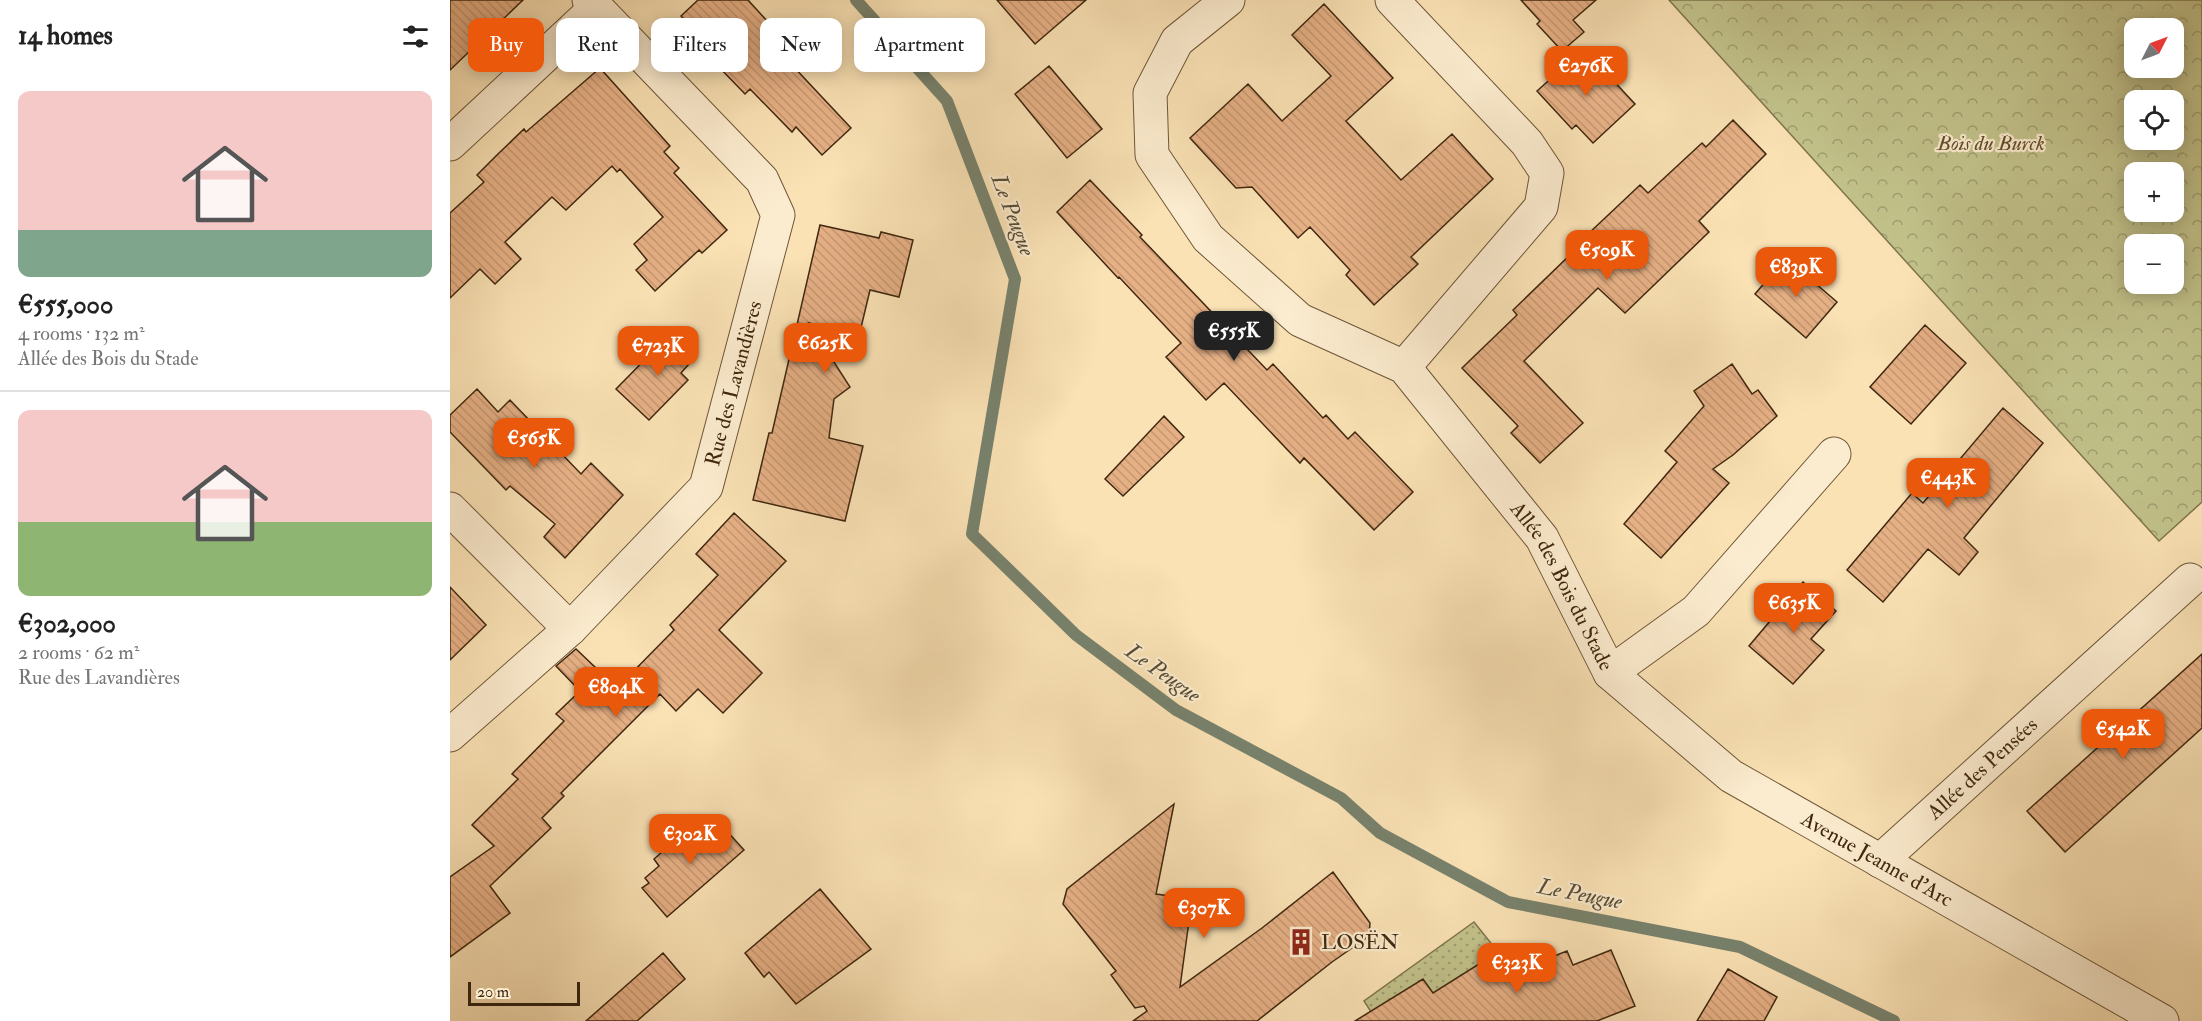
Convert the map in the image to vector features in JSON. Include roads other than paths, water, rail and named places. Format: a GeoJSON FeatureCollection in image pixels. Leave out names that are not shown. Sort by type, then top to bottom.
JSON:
{"type":"FeatureCollection","features":[{"type":"Feature","properties":{"kind":"street","name":"Allée des Bois du Stade"},"geometry":{"type":"LineString","coordinates":[[1228,0],[1178,41],[1150,93],[1152,155],[1208,238],[1300,320],[1404,367],[1542,538],[1610,673],[1696,611],[1834,454]]}},
{"type":"Feature","properties":{"kind":"street"},"geometry":{"type":"LineString","coordinates":[[1392,0],[1527,143],[1547,173],[1541,207],[1404,367]]}},
{"type":"Feature","properties":{"kind":"street"},"geometry":{"type":"LineString","coordinates":[[450,144],[592,4]]}},
{"type":"Feature","properties":{"kind":"street","name":"Rue des Lavandières"},"geometry":{"type":"LineString","coordinates":[[450,735],[570,629],[706,487],[778,215],[762,180],[592,4]]}},
{"type":"Feature","properties":{"kind":"street"},"geometry":{"type":"LineString","coordinates":[[450,509],[570,629]]}},
{"type":"Feature","properties":{"kind":"street","name":"Allée des Pensées"},"geometry":{"type":"LineString","coordinates":[[1880,861],[2190,580]]}},
{"type":"Feature","properties":{"kind":"street","name":"Avenue Jeanne d'Arc"},"geometry":{"type":"LineString","coordinates":[[1610,673],[1731,776],[2162,1021]]}},
{"type":"Feature","properties":{"kind":"waterway","name":"Le Peugue"},"geometry":{"type":"LineString","coordinates":[[856,0],[947,101],[1015,279],[972,534],[1076,635],[1176,710],[1341,798],[1380,833],[1508,902],[1740,947],[1894,1021]]}},
{"type":"Feature","properties":{"kind":"place","name":"LOSËN"},"geometry":{"type":"Point","coordinates":[1301,942]}},
{"type":"Feature","properties":{"kind":"park label","name":"Bois du Burck"},"geometry":{"type":"Point","coordinates":[1991,143]}}]}
